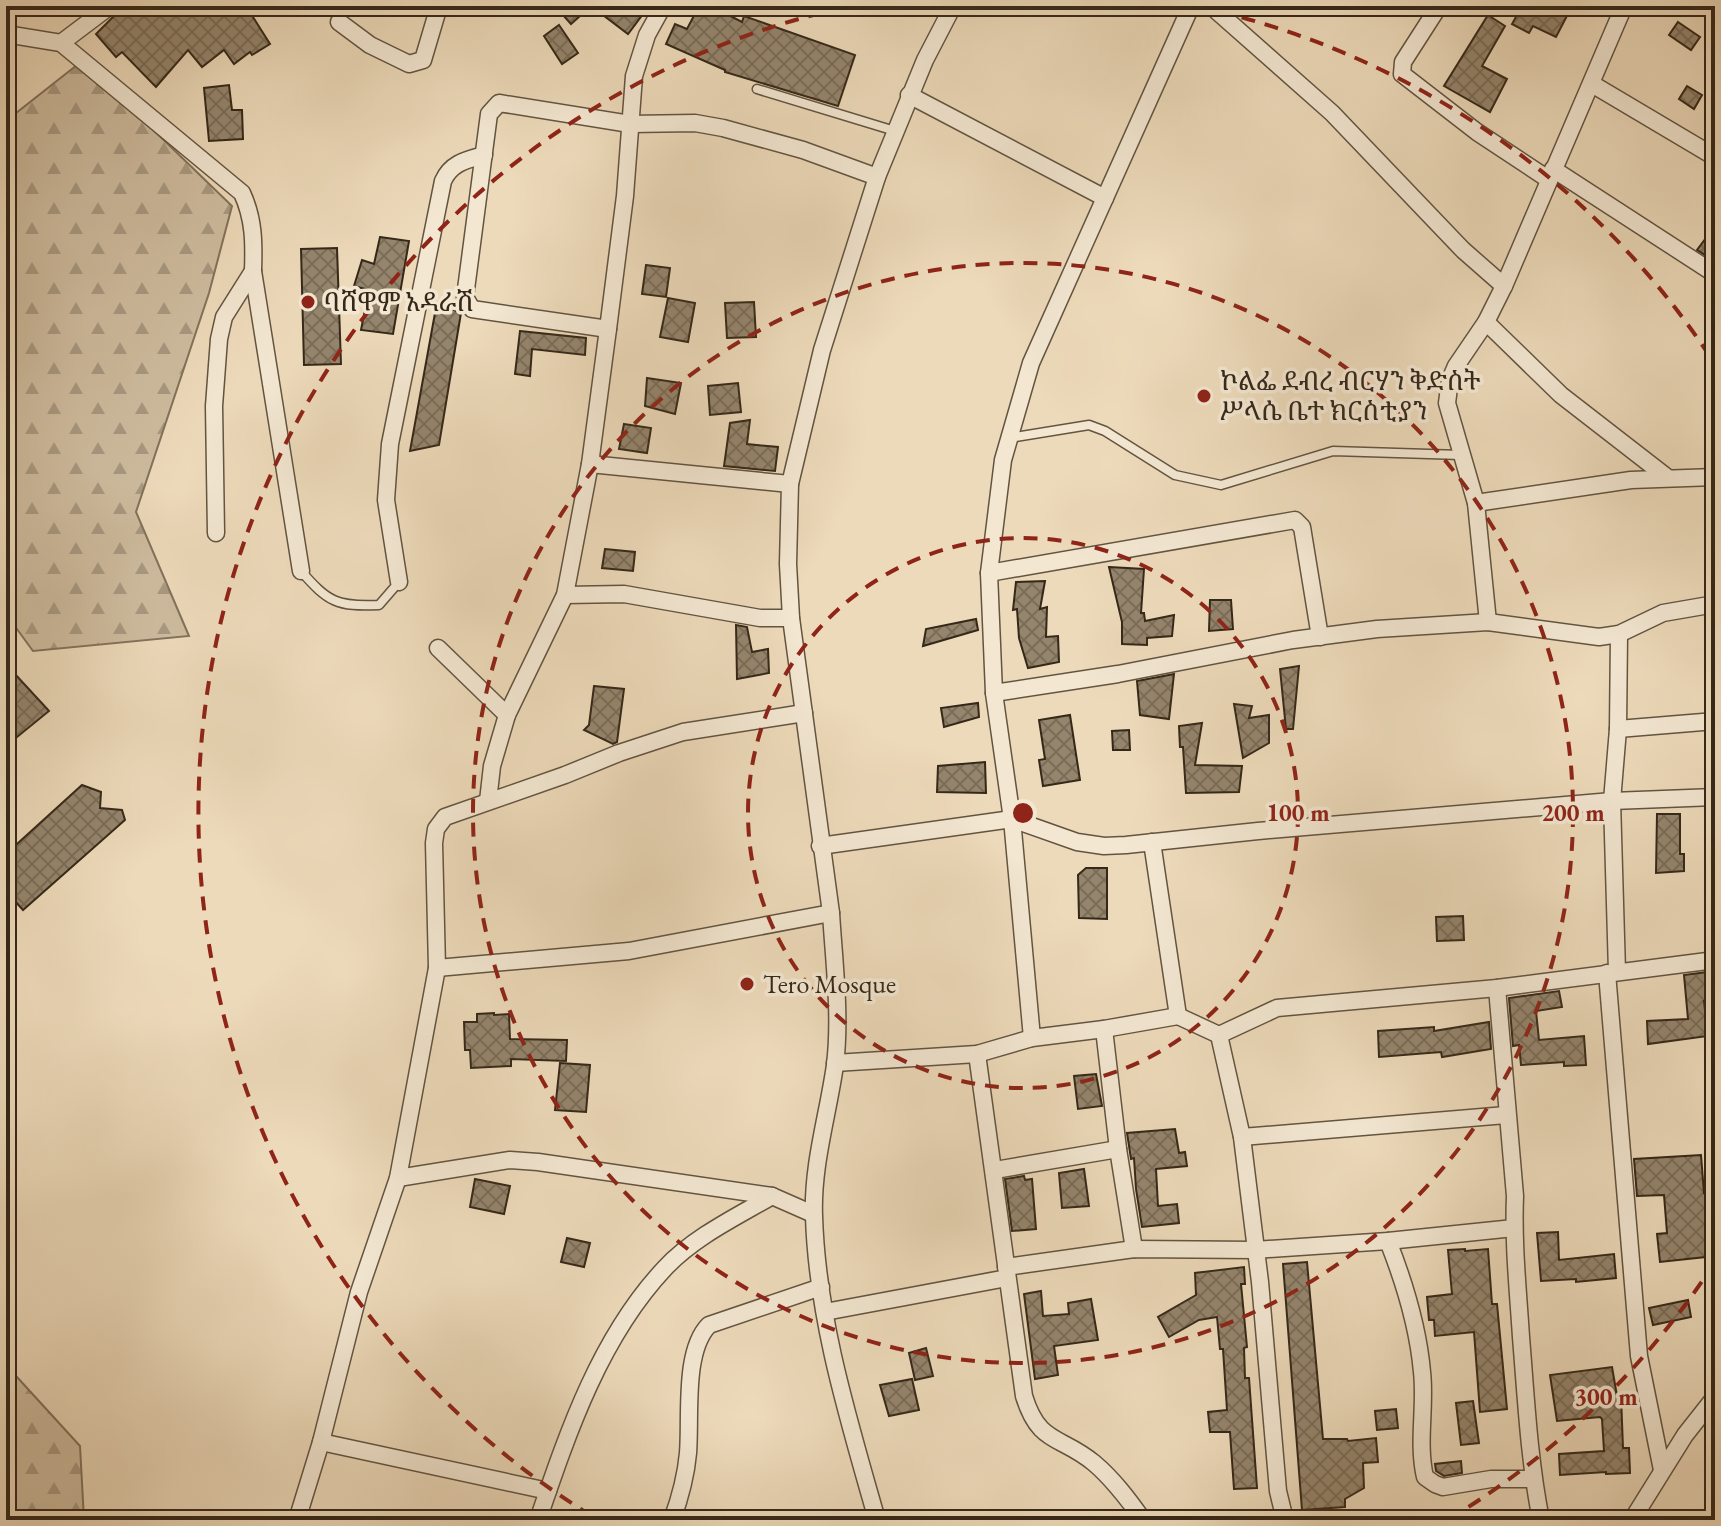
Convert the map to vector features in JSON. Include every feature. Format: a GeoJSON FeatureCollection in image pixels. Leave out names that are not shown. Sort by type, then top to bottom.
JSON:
{"type":"FeatureCollection","features":[{"type":"Feature","properties":{"kind":"street"},"geometry":{"type":"LineString","coordinates":[[61,43],[110,6]]}},
{"type":"Feature","properties":{"kind":"street"},"geometry":{"type":"LineString","coordinates":[[339,22],[370,45],[409,64],[423,60],[439,6]]}},
{"type":"Feature","properties":{"kind":"street"},"geometry":{"type":"LineString","coordinates":[[488,801],[492,766],[507,715],[565,595],[590,464],[608,329],[625,196],[631,91],[647,35],[663,6]]}},
{"type":"Feature","properties":{"kind":"street"},"geometry":{"type":"LineString","coordinates":[[877,1520],[837,1376],[821,1287],[813,1214],[822,1132],[835,1063],[831,913],[791,618],[788,564],[790,484],[822,350],[877,177],[909,95],[953,6]]}},
{"type":"Feature","properties":{"kind":"street"},"geometry":{"type":"LineString","coordinates":[[1032,1038],[1012,819],[994,693],[989,573],[1003,460],[1031,363],[1191,6]]}},
{"type":"Feature","properties":{"kind":"street"},"geometry":{"type":"LineString","coordinates":[[1211,6],[1332,113],[1463,250],[1504,286]]}},
{"type":"Feature","properties":{"kind":"street"},"geometry":{"type":"LineString","coordinates":[[1439,6],[1403,62],[1402,74],[1477,132],[1715,274]]}},
{"type":"Feature","properties":{"kind":"street"},"geometry":{"type":"LineString","coordinates":[[1488,622],[1476,503],[1451,421],[1448,391],[1456,366],[1486,322],[1504,286],[1624,6]]}},
{"type":"Feature","properties":{"kind":"street"},"geometry":{"type":"LineString","coordinates":[[6,34],[61,43],[242,193],[250,209],[254,236],[253,271],[301,571]]}},
{"type":"Feature","properties":{"kind":"street"},"geometry":{"type":"LineString","coordinates":[[1592,84],[1715,157]]}},
{"type":"Feature","properties":{"kind":"street"},"geometry":{"type":"LineString","coordinates":[[909,95],[1105,198]]}},
{"type":"Feature","properties":{"kind":"street"},"geometry":{"type":"LineString","coordinates":[[608,329],[472,309],[468,304],[465,297],[489,114],[499,103],[630,124],[695,123],[723,128],[803,150],[877,177]]}},
{"type":"Feature","properties":{"kind":"street"},"geometry":{"type":"LineString","coordinates":[[399,582],[386,500],[390,444],[416,313],[443,181],[448,170],[456,164],[484,155]]}},
{"type":"Feature","properties":{"kind":"street"},"geometry":{"type":"LineString","coordinates":[[216,533],[214,406],[219,339],[224,317],[253,271]]}},
{"type":"Feature","properties":{"kind":"street"},"geometry":{"type":"LineString","coordinates":[[1486,322],[1561,395],[1668,478]]}},
{"type":"Feature","properties":{"kind":"street"},"geometry":{"type":"LineString","coordinates":[[590,464],[790,484]]}},
{"type":"Feature","properties":{"kind":"street"},"geometry":{"type":"LineString","coordinates":[[1476,503],[1617,482],[1715,477]]}},
{"type":"Feature","properties":{"kind":"street"},"geometry":{"type":"LineString","coordinates":[[989,573],[1295,520],[1302,527],[1320,637]]}},
{"type":"Feature","properties":{"kind":"street"},"geometry":{"type":"LineString","coordinates":[[565,595],[624,594],[760,618],[791,618]]}},
{"type":"Feature","properties":{"kind":"street"},"geometry":{"type":"LineString","coordinates":[[994,693],[1377,629],[1488,622],[1579,636],[1619,634],[1663,613],[1715,604]]}},
{"type":"Feature","properties":{"kind":"street"},"geometry":{"type":"LineString","coordinates":[[1619,634],[1618,729],[1612,801],[1612,972],[1639,1356],[1662,1470]]}},
{"type":"Feature","properties":{"kind":"street"},"geometry":{"type":"LineString","coordinates":[[438,648],[507,715]]}},
{"type":"Feature","properties":{"kind":"street"},"geometry":{"type":"LineString","coordinates":[[297,1520],[321,1442],[359,1292],[398,1178],[437,968],[436,829],[445,817],[683,732],[804,713]]}},
{"type":"Feature","properties":{"kind":"street"},"geometry":{"type":"LineString","coordinates":[[1618,729],[1715,721]]}},
{"type":"Feature","properties":{"kind":"street"},"geometry":{"type":"LineString","coordinates":[[820,846],[1012,819],[1077,842],[1104,846],[1612,801],[1715,797]]}},
{"type":"Feature","properties":{"kind":"street"},"geometry":{"type":"LineString","coordinates":[[1152,842],[1178,1016]]}},
{"type":"Feature","properties":{"kind":"street"},"geometry":{"type":"LineString","coordinates":[[437,968],[629,951],[831,913]]}},
{"type":"Feature","properties":{"kind":"street"},"geometry":{"type":"LineString","coordinates":[[835,1063],[977,1054],[1032,1038],[1178,1016],[1219,1035],[1277,1008],[1497,988],[1715,960]]}},
{"type":"Feature","properties":{"kind":"street"},"geometry":{"type":"LineString","coordinates":[[1497,988],[1515,1196],[1514,1228],[1533,1479],[1541,1520]]}},
{"type":"Feature","properties":{"kind":"street"},"geometry":{"type":"LineString","coordinates":[[1104,1029],[1134,1249]]}},
{"type":"Feature","properties":{"kind":"street"},"geometry":{"type":"LineString","coordinates":[[1219,1035],[1242,1137],[1278,1491],[1285,1520]]}},
{"type":"Feature","properties":{"kind":"street"},"geometry":{"type":"LineString","coordinates":[[977,1054],[1024,1396],[1031,1419],[1048,1435],[1092,1462],[1118,1486],[1143,1520]]}},
{"type":"Feature","properties":{"kind":"street"},"geometry":{"type":"LineString","coordinates":[[1242,1137],[1506,1115]]}},
{"type":"Feature","properties":{"kind":"street"},"geometry":{"type":"LineString","coordinates":[[995,1170],[1118,1149]]}},
{"type":"Feature","properties":{"kind":"street"},"geometry":{"type":"LineString","coordinates":[[398,1178],[510,1160],[538,1162],[772,1196],[813,1214]]}},
{"type":"Feature","properties":{"kind":"street"},"geometry":{"type":"LineString","coordinates":[[538,1520],[595,1374],[633,1309],[665,1268],[684,1251],[772,1196]]}},
{"type":"Feature","properties":{"kind":"street"},"geometry":{"type":"LineString","coordinates":[[825,1312],[1134,1249],[1255,1250],[1514,1228]]}},
{"type":"Feature","properties":{"kind":"street"},"geometry":{"type":"LineString","coordinates":[[1388,1241],[1410,1299],[1423,1374],[1425,1477],[1443,1487],[1491,1479],[1533,1479]]}},
{"type":"Feature","properties":{"kind":"street"},"geometry":{"type":"LineString","coordinates":[[678,1518],[688,1454],[694,1354],[700,1335],[709,1325],[821,1287]]}},
{"type":"Feature","properties":{"kind":"street"},"geometry":{"type":"LineString","coordinates":[[1632,1520],[1685,1435],[1715,1397]]}},
{"type":"Feature","properties":{"kind":"street"},"geometry":{"type":"LineString","coordinates":[[321,1442],[548,1491]]}},
{"type":"Feature","properties":{"kind":"lane"},"geometry":{"type":"LineString","coordinates":[[757,89],[895,131]]}},
{"type":"Feature","properties":{"kind":"lane"},"geometry":{"type":"LineString","coordinates":[[1008,438],[1089,425],[1105,431],[1175,475],[1221,485],[1333,451],[1461,455]]}},
{"type":"Feature","properties":{"kind":"lane"},"geometry":{"type":"LineString","coordinates":[[301,571],[319,591],[348,606],[379,605],[399,582]]}},
{"type":"Feature","properties":{"kind":"green space"},"geometry":{"type":"Polygon","coordinates":[[[82,61],[232,206],[209,293],[136,512],[189,636],[33,651],[6,614],[6,121],[82,61]]]}},
{"type":"Feature","properties":{"kind":"green space"},"geometry":{"type":"Polygon","coordinates":[[[6,1365],[80,1446],[84,1520],[6,1520],[6,1365]]]}},
{"type":"Feature","properties":{"kind":"building"},"geometry":{"type":"Polygon","coordinates":[[[124,6],[246,6],[270,44],[252,55],[250,52],[234,64],[224,50],[202,67],[188,50],[156,87],[122,52],[116,57],[96,34],[124,6]]]}},
{"type":"Feature","properties":{"kind":"building"},"geometry":{"type":"Polygon","coordinates":[[[555,6],[591,6],[571,24],[555,6]]]}},
{"type":"Feature","properties":{"kind":"building"},"geometry":{"type":"Polygon","coordinates":[[[591,6],[649,6],[628,34],[591,6]]]}},
{"type":"Feature","properties":{"kind":"building"},"geometry":{"type":"Polygon","coordinates":[[[699,6],[711,6],[742,22],[744,16],[855,55],[838,106],[725,72],[666,44],[675,24],[687,29],[699,6]]]}},
{"type":"Feature","properties":{"kind":"building"},"geometry":{"type":"Polygon","coordinates":[[[1522,6],[1556,6],[1569,12],[1556,37],[1533,26],[1529,33],[1512,24],[1522,6]]]}},
{"type":"Feature","properties":{"kind":"building"},"geometry":{"type":"Polygon","coordinates":[[[1488,15],[1505,26],[1482,66],[1507,79],[1490,112],[1444,86],[1488,15]]]}},
{"type":"Feature","properties":{"kind":"building"},"geometry":{"type":"Polygon","coordinates":[[[1678,22],[1700,37],[1691,50],[1669,35],[1678,22]]]}},
{"type":"Feature","properties":{"kind":"building"},"geometry":{"type":"Polygon","coordinates":[[[559,25],[578,53],[562,64],[544,36],[559,25]]]}},
{"type":"Feature","properties":{"kind":"building"},"geometry":{"type":"Polygon","coordinates":[[[229,85],[232,110],[242,110],[243,139],[209,141],[204,88],[229,85]]]}},
{"type":"Feature","properties":{"kind":"building"},"geometry":{"type":"Polygon","coordinates":[[[1687,86],[1702,95],[1694,109],[1679,99],[1687,86]]]}},
{"type":"Feature","properties":{"kind":"building"},"geometry":{"type":"Polygon","coordinates":[[[1715,226],[1715,261],[1697,250],[1715,226]]]}},
{"type":"Feature","properties":{"kind":"building"},"geometry":{"type":"Polygon","coordinates":[[[380,237],[409,241],[393,334],[361,330],[369,290],[354,286],[362,260],[374,264],[380,237]]]}},
{"type":"Feature","properties":{"kind":"building"},"geometry":{"type":"Polygon","coordinates":[[[337,248],[341,364],[304,365],[301,249],[337,248]]]}},
{"type":"Feature","properties":{"kind":"building"},"geometry":{"type":"Polygon","coordinates":[[[646,265],[670,268],[666,297],[642,294],[646,265]]]}},
{"type":"Feature","properties":{"kind":"building"},"geometry":{"type":"Polygon","coordinates":[[[668,298],[695,303],[688,342],[660,337],[668,298]]]}},
{"type":"Feature","properties":{"kind":"building"},"geometry":{"type":"Polygon","coordinates":[[[437,302],[461,313],[439,445],[410,451],[437,302]]]}},
{"type":"Feature","properties":{"kind":"building"},"geometry":{"type":"Polygon","coordinates":[[[754,302],[756,337],[727,338],[725,303],[754,302]]]}},
{"type":"Feature","properties":{"kind":"building"},"geometry":{"type":"Polygon","coordinates":[[[520,331],[586,338],[585,355],[532,349],[530,376],[515,374],[520,331]]]}},
{"type":"Feature","properties":{"kind":"building"},"geometry":{"type":"Polygon","coordinates":[[[647,378],[681,383],[675,414],[645,406],[647,378]]]}},
{"type":"Feature","properties":{"kind":"building"},"geometry":{"type":"Polygon","coordinates":[[[738,383],[741,412],[710,415],[708,386],[738,383]]]}},
{"type":"Feature","properties":{"kind":"building"},"geometry":{"type":"Polygon","coordinates":[[[750,420],[747,444],[778,447],[775,471],[724,466],[730,423],[750,420]]]}},
{"type":"Feature","properties":{"kind":"building"},"geometry":{"type":"Polygon","coordinates":[[[624,424],[651,428],[647,453],[619,449],[624,424]]]}},
{"type":"Feature","properties":{"kind":"building"},"geometry":{"type":"Polygon","coordinates":[[[605,549],[635,552],[633,571],[602,568],[605,549]]]}},
{"type":"Feature","properties":{"kind":"building"},"geometry":{"type":"Polygon","coordinates":[[[1109,567],[1144,569],[1141,613],[1144,613],[1145,621],[1174,615],[1172,636],[1147,638],[1147,645],[1122,644],[1122,622],[1109,567]]]}},
{"type":"Feature","properties":{"kind":"building"},"geometry":{"type":"Polygon","coordinates":[[[1045,581],[1040,609],[1047,607],[1046,637],[1058,636],[1059,662],[1028,668],[1019,638],[1017,609],[1013,610],[1016,582],[1045,581]]]}},
{"type":"Feature","properties":{"kind":"building"},"geometry":{"type":"Polygon","coordinates":[[[1210,600],[1231,600],[1233,629],[1209,631],[1210,600]]]}},
{"type":"Feature","properties":{"kind":"building"},"geometry":{"type":"Polygon","coordinates":[[[976,619],[978,630],[923,646],[926,629],[976,619]]]}},
{"type":"Feature","properties":{"kind":"building"},"geometry":{"type":"Polygon","coordinates":[[[736,625],[747,627],[752,652],[768,649],[769,673],[737,679],[736,625]]]}},
{"type":"Feature","properties":{"kind":"building"},"geometry":{"type":"Polygon","coordinates":[[[1299,666],[1293,729],[1286,729],[1280,669],[1299,666]]]}},
{"type":"Feature","properties":{"kind":"building"},"geometry":{"type":"Polygon","coordinates":[[[14,673],[49,711],[6,746],[6,679],[14,673]]]}},
{"type":"Feature","properties":{"kind":"building"},"geometry":{"type":"Polygon","coordinates":[[[1174,674],[1169,719],[1140,715],[1137,681],[1174,674]]]}},
{"type":"Feature","properties":{"kind":"building"},"geometry":{"type":"Polygon","coordinates":[[[594,686],[624,689],[617,742],[613,744],[584,730],[589,725],[594,686]]]}},
{"type":"Feature","properties":{"kind":"building"},"geometry":{"type":"Polygon","coordinates":[[[978,703],[979,717],[944,727],[941,708],[978,703]]]}},
{"type":"Feature","properties":{"kind":"building"},"geometry":{"type":"Polygon","coordinates":[[[1234,704],[1252,706],[1249,718],[1269,715],[1269,743],[1243,758],[1234,704]]]}},
{"type":"Feature","properties":{"kind":"building"},"geometry":{"type":"Polygon","coordinates":[[[1070,715],[1080,780],[1043,786],[1039,760],[1045,759],[1039,720],[1070,715]]]}},
{"type":"Feature","properties":{"kind":"building"},"geometry":{"type":"Polygon","coordinates":[[[1202,723],[1195,765],[1242,766],[1239,792],[1186,793],[1179,726],[1202,723]]]}},
{"type":"Feature","properties":{"kind":"building"},"geometry":{"type":"Polygon","coordinates":[[[1129,730],[1130,750],[1113,750],[1112,731],[1129,730]]]}},
{"type":"Feature","properties":{"kind":"building"},"geometry":{"type":"Polygon","coordinates":[[[985,762],[986,793],[937,792],[938,766],[985,762]]]}},
{"type":"Feature","properties":{"kind":"building"},"geometry":{"type":"Polygon","coordinates":[[[82,785],[101,792],[100,808],[122,810],[125,820],[23,910],[6,891],[6,854],[82,785]]]}},
{"type":"Feature","properties":{"kind":"building"},"geometry":{"type":"Polygon","coordinates":[[[1657,814],[1680,814],[1680,854],[1684,854],[1684,871],[1656,873],[1657,814]]]}},
{"type":"Feature","properties":{"kind":"building"},"geometry":{"type":"Polygon","coordinates":[[[1086,868],[1107,868],[1107,919],[1079,918],[1078,875],[1086,868]]]}},
{"type":"Feature","properties":{"kind":"building"},"geometry":{"type":"Polygon","coordinates":[[[1463,916],[1464,940],[1437,941],[1436,917],[1463,916]]]}},
{"type":"Feature","properties":{"kind":"building"},"geometry":{"type":"Polygon","coordinates":[[[1715,971],[1715,1000],[1704,1001],[1708,1036],[1648,1044],[1647,1021],[1688,1019],[1684,975],[1715,971]]]}},
{"type":"Feature","properties":{"kind":"building"},"geometry":{"type":"Polygon","coordinates":[[[1559,991],[1562,1007],[1536,1011],[1539,1040],[1584,1036],[1586,1065],[1564,1066],[1564,1062],[1521,1065],[1519,1045],[1513,1046],[1509,998],[1559,991]]]}},
{"type":"Feature","properties":{"kind":"building"},"geometry":{"type":"Polygon","coordinates":[[[477,1014],[509,1014],[510,1039],[567,1040],[566,1061],[511,1059],[511,1066],[471,1068],[470,1050],[465,1050],[464,1022],[477,1022],[477,1014]]]}},
{"type":"Feature","properties":{"kind":"building"},"geometry":{"type":"Polygon","coordinates":[[[1489,1022],[1491,1049],[1442,1057],[1441,1052],[1379,1057],[1378,1031],[1434,1027],[1434,1031],[1489,1022]]]}},
{"type":"Feature","properties":{"kind":"building"},"geometry":{"type":"Polygon","coordinates":[[[560,1063],[590,1065],[586,1112],[555,1110],[560,1063]]]}},
{"type":"Feature","properties":{"kind":"building"},"geometry":{"type":"Polygon","coordinates":[[[1096,1074],[1102,1106],[1078,1109],[1074,1076],[1096,1074]]]}},
{"type":"Feature","properties":{"kind":"building"},"geometry":{"type":"Polygon","coordinates":[[[1175,1129],[1179,1153],[1185,1152],[1187,1166],[1156,1169],[1158,1206],[1177,1204],[1179,1223],[1142,1227],[1134,1158],[1131,1159],[1127,1133],[1175,1129]]]}},
{"type":"Feature","properties":{"kind":"building"},"geometry":{"type":"Polygon","coordinates":[[[1701,1155],[1704,1193],[1715,1191],[1715,1256],[1660,1262],[1657,1234],[1667,1233],[1664,1195],[1637,1196],[1634,1159],[1701,1155]]]}},
{"type":"Feature","properties":{"kind":"building"},"geometry":{"type":"Polygon","coordinates":[[[1084,1169],[1089,1206],[1062,1208],[1059,1173],[1084,1169]]]}},
{"type":"Feature","properties":{"kind":"building"},"geometry":{"type":"Polygon","coordinates":[[[1024,1176],[1025,1180],[1032,1179],[1036,1229],[1012,1231],[1005,1179],[1024,1176]]]}},
{"type":"Feature","properties":{"kind":"building"},"geometry":{"type":"Polygon","coordinates":[[[475,1179],[510,1186],[504,1214],[470,1207],[475,1179]]]}},
{"type":"Feature","properties":{"kind":"building"},"geometry":{"type":"Polygon","coordinates":[[[1558,1232],[1559,1260],[1614,1254],[1616,1278],[1541,1281],[1537,1233],[1558,1232]]]}},
{"type":"Feature","properties":{"kind":"building"},"geometry":{"type":"Polygon","coordinates":[[[567,1238],[590,1243],[584,1267],[561,1262],[567,1238]]]}},
{"type":"Feature","properties":{"kind":"building"},"geometry":{"type":"Polygon","coordinates":[[[1488,1249],[1492,1304],[1497,1304],[1507,1409],[1480,1412],[1474,1332],[1435,1336],[1434,1320],[1429,1320],[1427,1297],[1452,1294],[1448,1250],[1488,1249]]]}},
{"type":"Feature","properties":{"kind":"building"},"geometry":{"type":"Polygon","coordinates":[[[1307,1262],[1323,1439],[1348,1441],[1376,1438],[1378,1462],[1363,1463],[1364,1488],[1345,1499],[1345,1507],[1302,1510],[1283,1264],[1307,1262]]]}},
{"type":"Feature","properties":{"kind":"building"},"geometry":{"type":"Polygon","coordinates":[[[1244,1267],[1245,1284],[1241,1284],[1247,1347],[1244,1348],[1245,1378],[1249,1378],[1257,1488],[1234,1489],[1230,1432],[1210,1432],[1208,1412],[1227,1410],[1223,1349],[1220,1349],[1217,1317],[1199,1320],[1169,1337],[1158,1317],[1196,1295],[1195,1273],[1244,1267]]]}},
{"type":"Feature","properties":{"kind":"building"},"geometry":{"type":"Polygon","coordinates":[[[1041,1291],[1043,1316],[1069,1314],[1068,1303],[1091,1299],[1098,1340],[1054,1346],[1058,1375],[1035,1379],[1024,1294],[1041,1291]]]}},
{"type":"Feature","properties":{"kind":"building"},"geometry":{"type":"Polygon","coordinates":[[[1688,1300],[1691,1317],[1653,1325],[1649,1308],[1688,1300]]]}},
{"type":"Feature","properties":{"kind":"building"},"geometry":{"type":"Polygon","coordinates":[[[926,1348],[933,1376],[915,1380],[909,1353],[926,1348]]]}},
{"type":"Feature","properties":{"kind":"building"},"geometry":{"type":"Polygon","coordinates":[[[1612,1367],[1617,1396],[1621,1396],[1623,1448],[1629,1448],[1630,1473],[1560,1475],[1559,1454],[1604,1451],[1602,1419],[1557,1421],[1550,1375],[1612,1367]]]}},
{"type":"Feature","properties":{"kind":"building"},"geometry":{"type":"Polygon","coordinates":[[[912,1379],[919,1410],[889,1416],[880,1385],[912,1379]]]}},
{"type":"Feature","properties":{"kind":"building"},"geometry":{"type":"Polygon","coordinates":[[[1473,1401],[1479,1443],[1461,1445],[1456,1403],[1473,1401]]]}},
{"type":"Feature","properties":{"kind":"building"},"geometry":{"type":"Polygon","coordinates":[[[1396,1409],[1398,1428],[1377,1430],[1375,1411],[1396,1409]]]}},
{"type":"Feature","properties":{"kind":"building"},"geometry":{"type":"Polygon","coordinates":[[[1461,1461],[1462,1473],[1444,1476],[1436,1471],[1435,1464],[1461,1461]]]}},
{"type":"Feature","properties":{"kind":"place","name":"ባሸዋም አዳራሽ"},"geometry":{"type":"Point","coordinates":[308,302]}},
{"type":"Feature","properties":{"kind":"place","name":"ኮልፌ ደብረ ብርሃን ቅድስት ሥላሴ ቤተ ክርስቲያን"},"geometry":{"type":"Point","coordinates":[1204,396]}},
{"type":"Feature","properties":{"kind":"place","name":"Tero Mosque"},"geometry":{"type":"Point","coordinates":[747,984]}}]}
